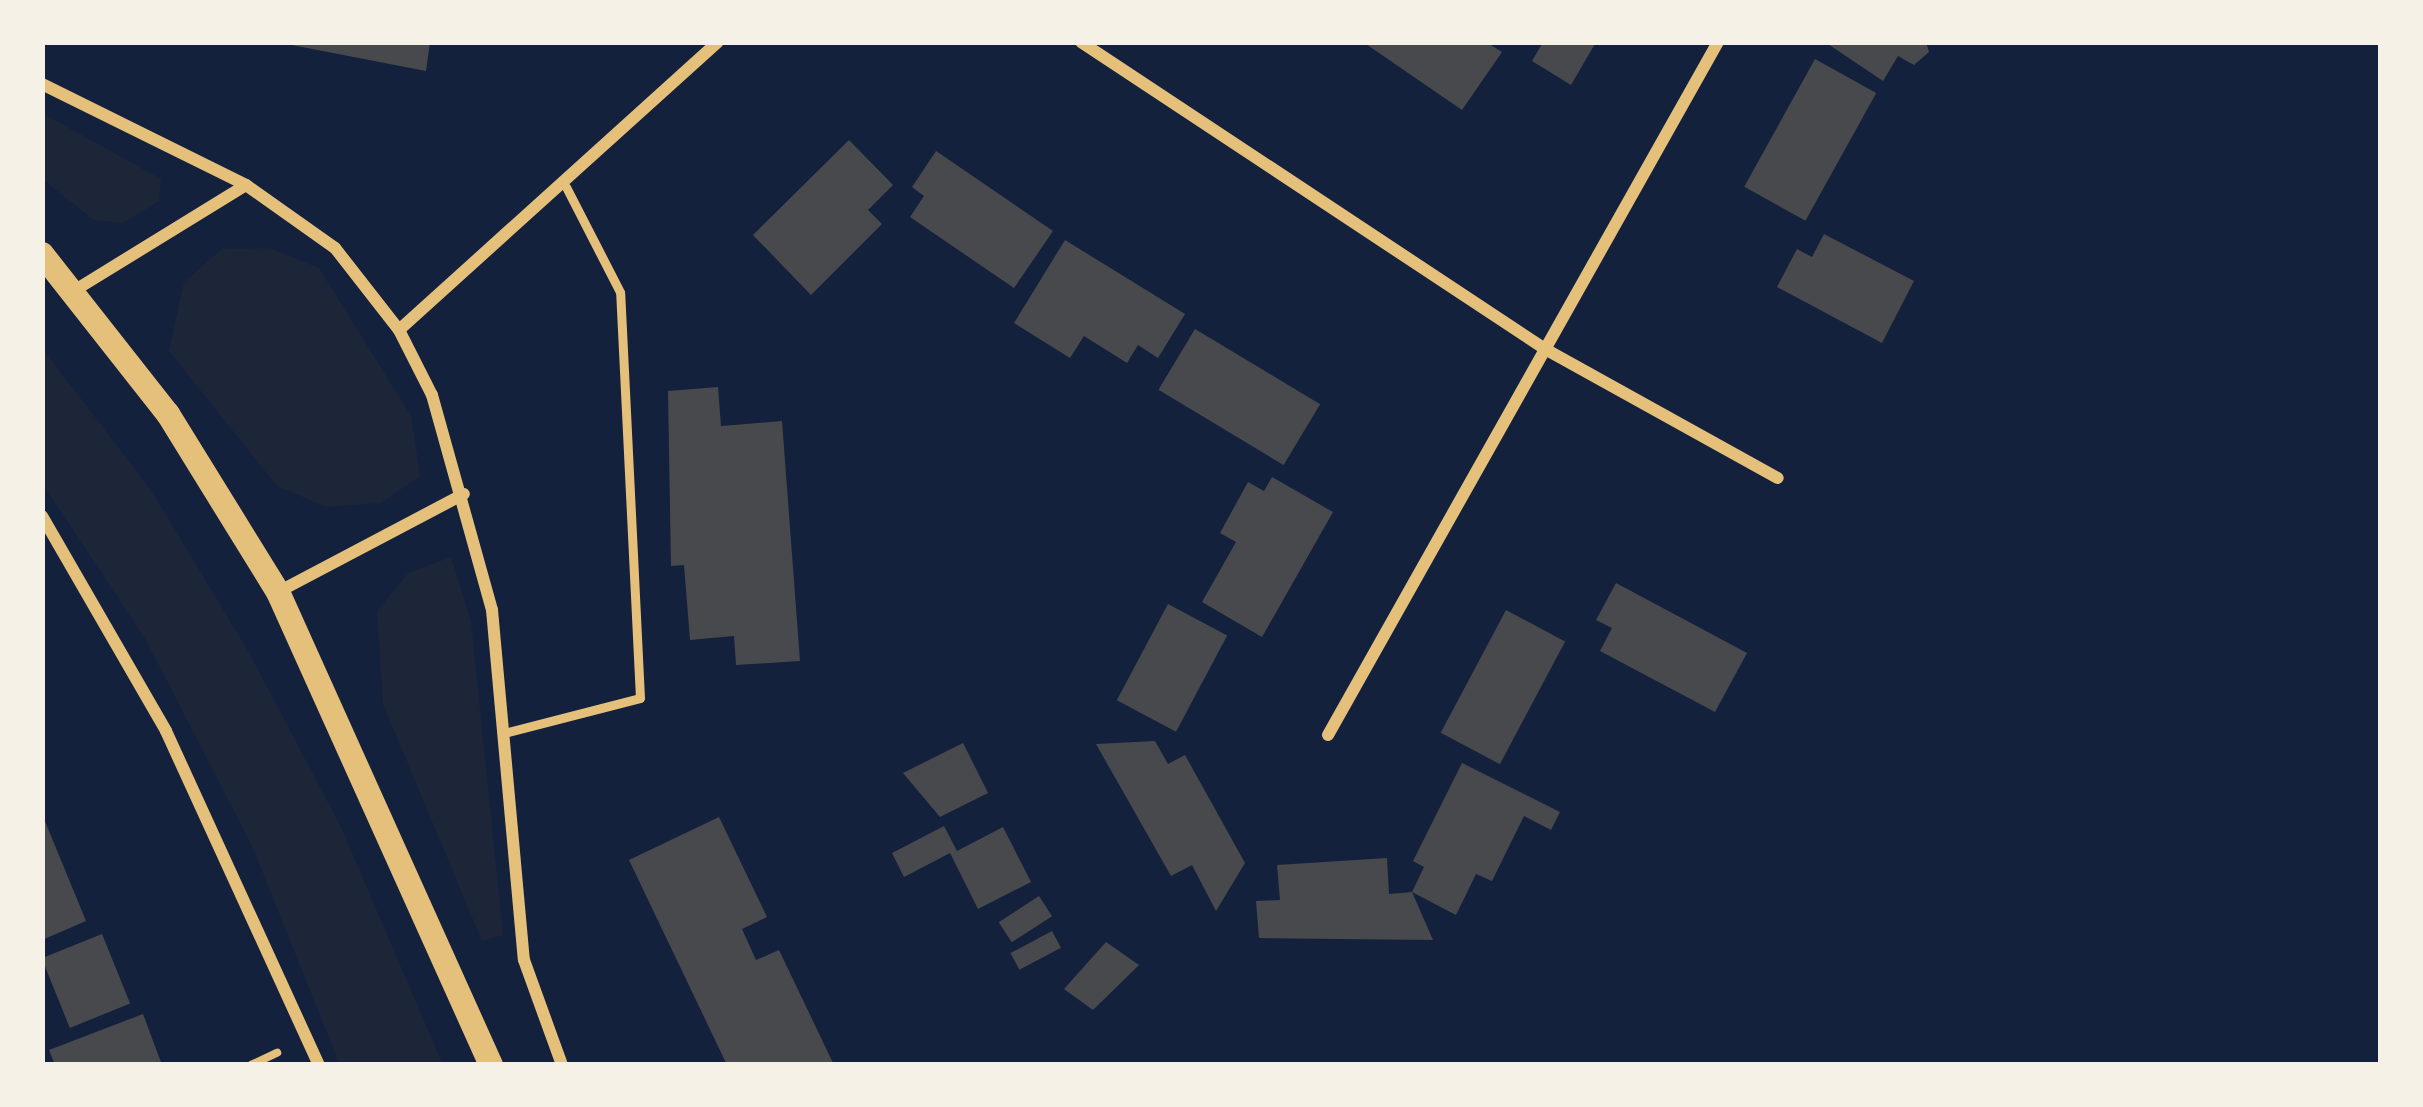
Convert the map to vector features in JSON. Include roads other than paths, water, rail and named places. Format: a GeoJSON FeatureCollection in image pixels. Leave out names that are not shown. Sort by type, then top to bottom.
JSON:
{"type":"FeatureCollection","features":[{"type":"Feature","properties":{"kind":"main road"},"geometry":{"type":"LineString","coordinates":[[42,254],[168,414],[278,592],[491,1065]]}},
{"type":"Feature","properties":{"kind":"street"},"geometry":{"type":"LineString","coordinates":[[399,331],[566,188],[718,42]]}},
{"type":"Feature","properties":{"kind":"street"},"geometry":{"type":"LineString","coordinates":[[1081,42],[1545,349],[1778,478]]}},
{"type":"Feature","properties":{"kind":"street"},"geometry":{"type":"LineString","coordinates":[[1328,735],[1718,42]]}},
{"type":"Feature","properties":{"kind":"street"},"geometry":{"type":"LineString","coordinates":[[42,84],[246,185],[335,248],[399,331],[464,494],[504,733],[524,960],[562,1065]]}},
{"type":"Feature","properties":{"kind":"street"},"geometry":{"type":"LineString","coordinates":[[72,292],[246,185]]}},
{"type":"Feature","properties":{"kind":"street"},"geometry":{"type":"LineString","coordinates":[[278,592],[464,494]]}},
{"type":"Feature","properties":{"kind":"street"},"geometry":{"type":"LineString","coordinates":[[42,516],[166,731],[320,1065]]}},
{"type":"Feature","properties":{"kind":"lane"},"geometry":{"type":"LineString","coordinates":[[504,733],[640,698],[620,292],[566,188]]}}]}
